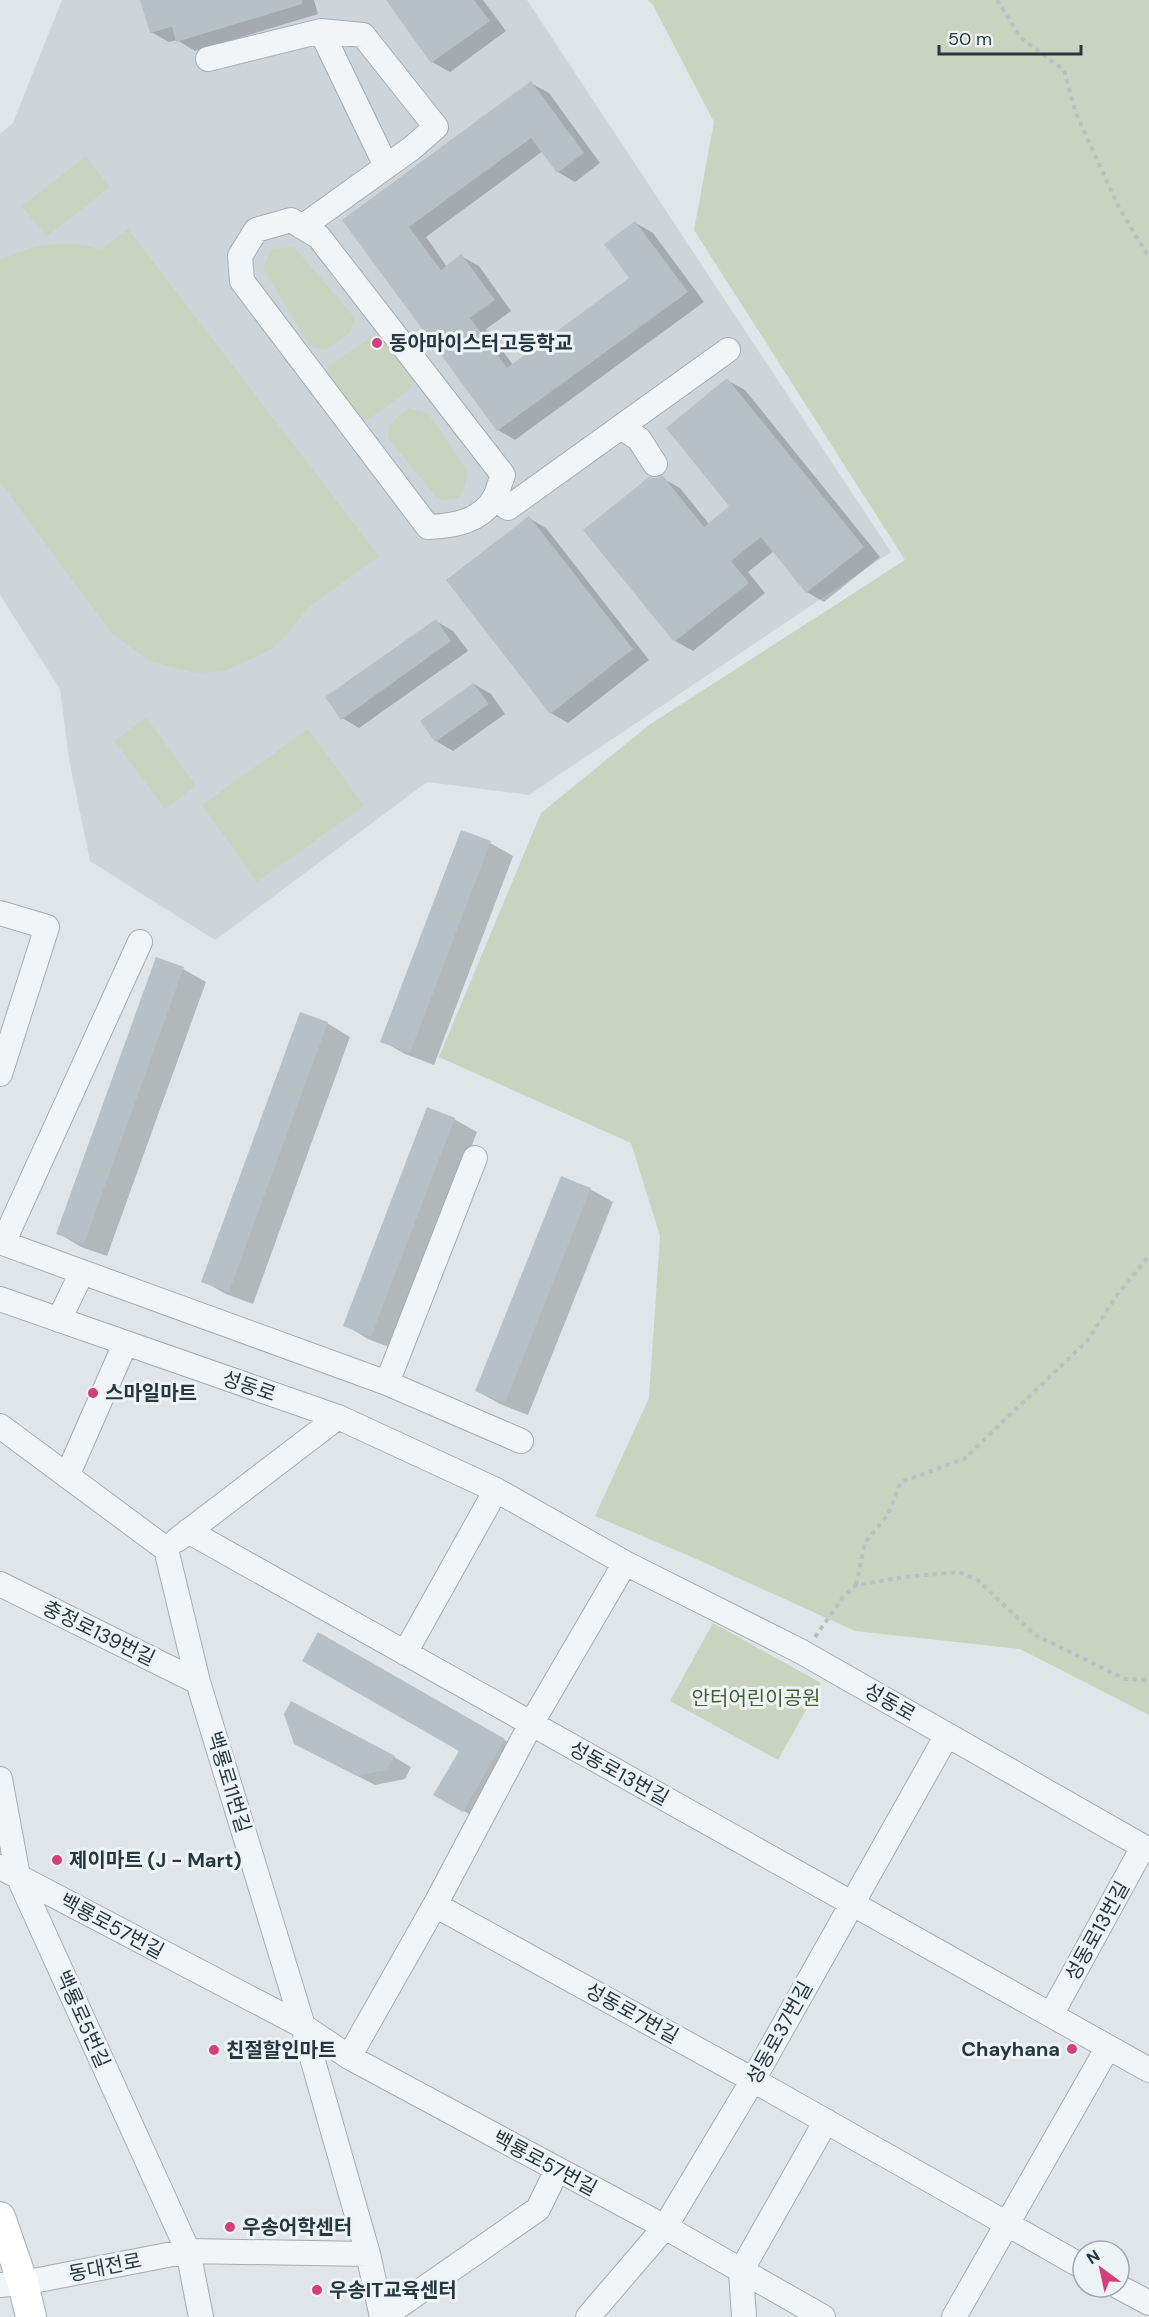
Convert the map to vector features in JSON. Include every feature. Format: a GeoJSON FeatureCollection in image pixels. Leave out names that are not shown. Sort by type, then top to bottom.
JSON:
{"type":"FeatureCollection","features":[{"type":"Feature","properties":{"kind":"main road"},"geometry":{"type":"LineString","coordinates":[[0,2217],[11,2284],[31,2317]]}},
{"type":"Feature","properties":{"kind":"street"},"geometry":{"type":"LineString","coordinates":[[321,30],[386,166]]}},
{"type":"Feature","properties":{"kind":"street"},"geometry":{"type":"LineString","coordinates":[[208,59],[321,30],[363,34],[436,127],[302,227]]}},
{"type":"Feature","properties":{"kind":"street"},"geometry":{"type":"LineString","coordinates":[[291,220],[302,227],[319,237],[503,475],[494,498],[474,518],[453,526],[428,527],[242,281],[240,256],[256,230],[291,220]]}},
{"type":"Feature","properties":{"kind":"street"},"geometry":{"type":"LineString","coordinates":[[494,498],[508,508],[728,350]]}},
{"type":"Feature","properties":{"kind":"street"},"geometry":{"type":"LineString","coordinates":[[621,426],[639,440],[655,464]]}},
{"type":"Feature","properties":{"kind":"street"},"geometry":{"type":"LineString","coordinates":[[0,913],[47,927],[0,1074]]}},
{"type":"Feature","properties":{"kind":"street"},"geometry":{"type":"LineString","coordinates":[[140,942],[3,1243],[387,1383],[521,1441]]}},
{"type":"Feature","properties":{"kind":"street"},"geometry":{"type":"LineString","coordinates":[[387,1383],[475,1158]]}},
{"type":"Feature","properties":{"kind":"street"},"geometry":{"type":"LineString","coordinates":[[59,1320],[82,1272]]}},
{"type":"Feature","properties":{"kind":"street","name":"성동로"},"geometry":{"type":"LineString","coordinates":[[0,1299],[338,1417],[496,1490],[625,1563],[804,1653],[1146,1849]]}},
{"type":"Feature","properties":{"kind":"street"},"geometry":{"type":"LineString","coordinates":[[67,1476],[125,1344]]}},
{"type":"Feature","properties":{"kind":"street"},"geometry":{"type":"LineString","coordinates":[[0,1426],[166,1550],[338,1417]]}},
{"type":"Feature","properties":{"kind":"street"},"geometry":{"type":"LineString","coordinates":[[405,1653],[496,1490]]}},
{"type":"Feature","properties":{"kind":"street","name":"성동로13번길"},"geometry":{"type":"LineString","coordinates":[[188,1531],[1149,2070]]}},
{"type":"Feature","properties":{"kind":"street","name":"백룡로11번길"},"geometry":{"type":"LineString","coordinates":[[166,1550],[198,1682],[303,2026],[368,2254],[382,2317],[538,2209],[557,2170]]}},
{"type":"Feature","properties":{"kind":"street"},"geometry":{"type":"LineString","coordinates":[[349,2057],[435,1905],[531,1724],[625,1563]]}},
{"type":"Feature","properties":{"kind":"street","name":"충정로139번길"},"geometry":{"type":"LineString","coordinates":[[0,1584],[198,1682]]}},
{"type":"Feature","properties":{"kind":"street","name":"성동로37번길"},"geometry":{"type":"LineString","coordinates":[[588,2317],[665,2227],[753,2080],[947,1735]]}},
{"type":"Feature","properties":{"kind":"street","name":"백룡로5번길"},"geometry":{"type":"LineString","coordinates":[[0,1779],[9,1872],[188,2251],[201,2317]]}},
{"type":"Feature","properties":{"kind":"street","name":"성동로13번길"},"geometry":{"type":"LineString","coordinates":[[1051,2015],[1146,1849]]}},
{"type":"Feature","properties":{"kind":"street","name":"백룡로57번길"},"geometry":{"type":"LineString","coordinates":[[9,1872],[303,2026],[349,2057],[665,2227],[823,2317]]}},
{"type":"Feature","properties":{"kind":"street","name":"성동로7번길"},"geometry":{"type":"LineString","coordinates":[[435,1905],[753,2080],[1071,2260]]}},
{"type":"Feature","properties":{"kind":"street"},"geometry":{"type":"LineString","coordinates":[[954,2317],[1108,2047]]}},
{"type":"Feature","properties":{"kind":"street"},"geometry":{"type":"LineString","coordinates":[[744,2317],[741,2271],[826,2121]]}},
{"type":"Feature","properties":{"kind":"street"},"geometry":{"type":"LineString","coordinates":[[188,2251],[368,2254]]}},
{"type":"Feature","properties":{"kind":"street","name":"동대전로"},"geometry":{"type":"LineString","coordinates":[[11,2284],[188,2251]]}},
{"type":"Feature","properties":{"kind":"street"},"geometry":{"type":"LineString","coordinates":[[1131,2293],[1149,2303]]}},
{"type":"Feature","properties":{"kind":"path"},"geometry":{"type":"LineString","coordinates":[[997,0],[1021,38],[1064,70],[1075,111],[1119,208],[1149,256]]}},
{"type":"Feature","properties":{"kind":"path"},"geometry":{"type":"LineString","coordinates":[[1002,8],[1003,0]]}},
{"type":"Feature","properties":{"kind":"path"},"geometry":{"type":"LineString","coordinates":[[856,1585],[866,1543],[888,1514],[901,1482],[964,1459],[1087,1341],[1117,1295],[1149,1256]]}},
{"type":"Feature","properties":{"kind":"path"},"geometry":{"type":"LineString","coordinates":[[804,1653],[843,1597],[856,1585],[905,1577],[959,1572],[978,1580],[1035,1635],[1125,1679],[1149,1680]]}},
{"type":"Feature","properties":{"kind":"shaded area","name":"동아마이스터고등학교"},"geometry":{"type":"Polygon","coordinates":[[[62,0],[527,0],[891,552],[529,795],[427,782],[215,940],[90,861],[69,759],[60,689],[0,595],[0,134],[13,123],[62,0]]]}},
{"type":"Feature","properties":{"kind":"green space"},"geometry":{"type":"Polygon","coordinates":[[[648,0],[1149,0],[1149,1715],[1020,1649],[855,1631],[595,1516],[649,1398],[660,1236],[631,1143],[439,1057],[541,813],[649,725],[905,560],[694,230],[714,122],[653,5],[648,0]]]}},
{"type":"Feature","properties":{"kind":"green space"},"geometry":{"type":"Polygon","coordinates":[[[86,156],[110,187],[46,237],[22,206],[86,156]]]}},
{"type":"Feature","properties":{"kind":"green space"},"geometry":{"type":"Polygon","coordinates":[[[128,229],[379,556],[307,609],[292,629],[272,649],[225,671],[196,673],[150,661],[112,634],[0,482],[0,260],[26,250],[54,244],[76,244],[101,249],[128,229]]]}},
{"type":"Feature","properties":{"kind":"green space"},"geometry":{"type":"Polygon","coordinates":[[[294,247],[355,318],[350,332],[326,350],[310,346],[263,268],[271,249],[294,247]]]}},
{"type":"Feature","properties":{"kind":"green space"},"geometry":{"type":"Polygon","coordinates":[[[372,336],[387,341],[414,377],[410,389],[369,419],[356,422],[324,378],[328,367],[372,336]]]}},
{"type":"Feature","properties":{"kind":"green space"},"geometry":{"type":"Polygon","coordinates":[[[408,408],[428,413],[467,470],[466,485],[458,498],[443,500],[436,497],[388,438],[391,423],[408,408]]]}},
{"type":"Feature","properties":{"kind":"green space"},"geometry":{"type":"Polygon","coordinates":[[[146,717],[196,785],[165,809],[114,741],[146,717]]]}},
{"type":"Feature","properties":{"kind":"green space"},"geometry":{"type":"Polygon","coordinates":[[[308,729],[364,806],[257,882],[202,805],[308,729]]]}},
{"type":"Feature","properties":{"kind":"green space","name":"안터어린이공원"},"geometry":{"type":"Polygon","coordinates":[[[713,1623],[821,1683],[778,1760],[670,1701],[713,1623]]]}},
{"type":"Feature","properties":{"kind":"building"},"geometry":{"type":"Polygon","coordinates":[[[140,0],[302,0],[302,4],[176,42],[172,27],[150,33],[140,0]]]}},
{"type":"Feature","properties":{"kind":"building"},"geometry":{"type":"Polygon","coordinates":[[[386,0],[474,0],[490,21],[431,63],[386,0]]]}},
{"type":"Feature","properties":{"kind":"building"},"geometry":{"type":"Polygon","coordinates":[[[531,81],[584,153],[557,173],[531,138],[409,227],[441,270],[461,254],[495,300],[470,318],[507,368],[629,278],[604,244],[635,221],[688,292],[497,431],[342,220],[531,81]]]}},
{"type":"Feature","properties":{"kind":"building"},"geometry":{"type":"Polygon","coordinates":[[[727,378],[864,547],[806,593],[761,537],[731,561],[749,583],[674,642],[583,530],[649,477],[663,476],[704,527],[729,506],[666,428],[727,378]]]}},
{"type":"Feature","properties":{"kind":"building"},"geometry":{"type":"Polygon","coordinates":[[[529,516],[633,649],[550,714],[446,580],[529,516]]]}},
{"type":"Feature","properties":{"kind":"building"},"geometry":{"type":"Polygon","coordinates":[[[436,619],[451,641],[341,720],[325,697],[436,619]]]}},
{"type":"Feature","properties":{"kind":"building"},"geometry":{"type":"Polygon","coordinates":[[[473,683],[489,704],[435,742],[420,721],[473,683]]]}},
{"type":"Feature","properties":{"kind":"building"},"geometry":{"type":"Polygon","coordinates":[[[461,830],[491,841],[410,1053],[380,1042],[461,830]]]}},
{"type":"Feature","properties":{"kind":"building"},"geometry":{"type":"Polygon","coordinates":[[[156,957],[184,967],[84,1244],[56,1234],[156,957]]]}},
{"type":"Feature","properties":{"kind":"building"},"geometry":{"type":"Polygon","coordinates":[[[300,1012],[328,1022],[229,1292],[201,1282],[300,1012]]]}},
{"type":"Feature","properties":{"kind":"building"},"geometry":{"type":"Polygon","coordinates":[[[427,1107],[455,1118],[371,1337],[343,1326],[427,1107]]]}},
{"type":"Feature","properties":{"kind":"building"},"geometry":{"type":"Polygon","coordinates":[[[561,1176],[591,1188],[505,1403],[475,1391],[561,1176]]]}},
{"type":"Feature","properties":{"kind":"building"},"geometry":{"type":"Polygon","coordinates":[[[318,1632],[505,1739],[463,1812],[433,1795],[459,1751],[302,1661],[318,1632]]]}},
{"type":"Feature","properties":{"kind":"building"},"geometry":{"type":"Polygon","coordinates":[[[291,1701],[395,1756],[387,1770],[357,1776],[294,1744],[284,1714],[291,1701]]]}},
{"type":"Feature","properties":{"kind":"place","name":"동아마이스터고등학교"},"geometry":{"type":"Point","coordinates":[377,343]}},
{"type":"Feature","properties":{"kind":"place","name":"스마일마트"},"geometry":{"type":"Point","coordinates":[93,1393]}},
{"type":"Feature","properties":{"kind":"place","name":"제이마트 (J - Mart)"},"geometry":{"type":"Point","coordinates":[57,1860]}},
{"type":"Feature","properties":{"kind":"place","name":"Chayhana"},"geometry":{"type":"Point","coordinates":[1072,2049]}},
{"type":"Feature","properties":{"kind":"place","name":"친절할인마트"},"geometry":{"type":"Point","coordinates":[214,2050]}},
{"type":"Feature","properties":{"kind":"place","name":"우송어학센터"},"geometry":{"type":"Point","coordinates":[230,2227]}},
{"type":"Feature","properties":{"kind":"place","name":"우송IT교육센터"},"geometry":{"type":"Point","coordinates":[317,2290]}}]}
